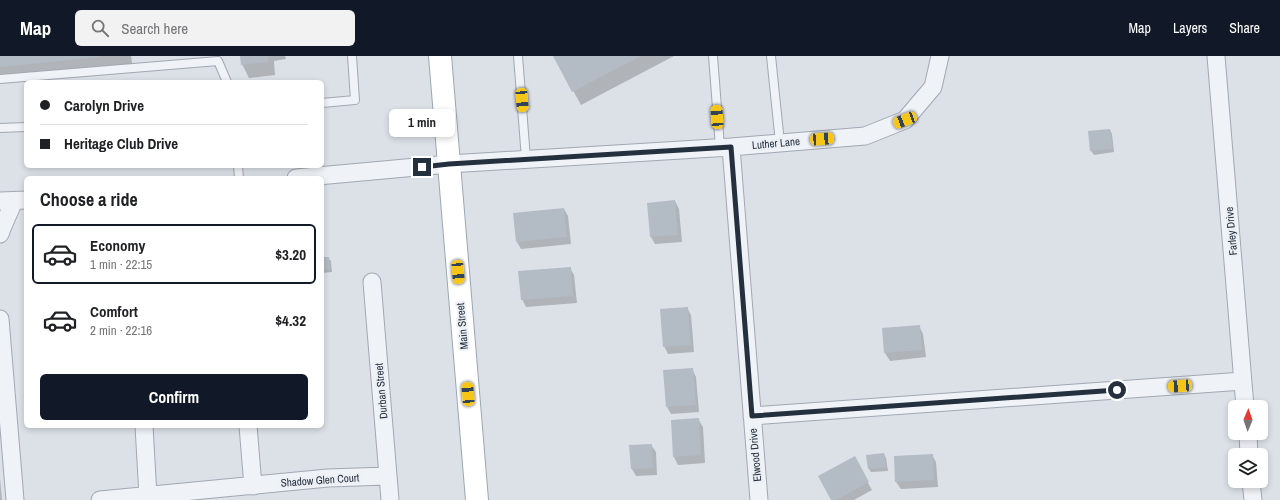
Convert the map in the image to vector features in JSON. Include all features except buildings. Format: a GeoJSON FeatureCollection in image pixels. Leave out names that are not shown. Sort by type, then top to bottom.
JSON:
{"type":"FeatureCollection","features":[{"type":"Feature","properties":{"kind":"main road","name":"Main Street"},"geometry":{"type":"LineString","coordinates":[[440,56],[476,500]]}},
{"type":"Feature","properties":{"kind":"street","name":"Luther Lane"},"geometry":{"type":"LineString","coordinates":[[318,176],[449,164],[725,147],[865,136],[905,120],[933,87],[940,56]]}},
{"type":"Feature","properties":{"kind":"street","name":"Farley Drive"},"geometry":{"type":"LineString","coordinates":[[1216,56],[1244,400]]}},
{"type":"Feature","properties":{"kind":"street","name":"Elwood Drive"},"geometry":{"type":"LineString","coordinates":[[725,147],[759,500]]}},
{"type":"Feature","properties":{"kind":"street"},"geometry":{"type":"LineString","coordinates":[[0,234],[13,201]]}},
{"type":"Feature","properties":{"kind":"street","name":"Durban Street"},"geometry":{"type":"LineString","coordinates":[[372,282],[390,500]]}},
{"type":"Feature","properties":{"kind":"street"},"geometry":{"type":"LineString","coordinates":[[0,319],[15,500]]}},
{"type":"Feature","properties":{"kind":"street"},"geometry":{"type":"LineString","coordinates":[[752,416],[1243,381]]}},
{"type":"Feature","properties":{"kind":"street"},"geometry":{"type":"LineString","coordinates":[[144,428],[148,496]]}},
{"type":"Feature","properties":{"kind":"street"},"geometry":{"type":"LineString","coordinates":[[248,428],[253,486]]}},
{"type":"Feature","properties":{"kind":"street","name":"Shadow Glen Court"},"geometry":{"type":"LineString","coordinates":[[100,500],[328,478],[388,476]]}},
{"type":"Feature","properties":{"kind":"street"},"geometry":{"type":"LineString","coordinates":[[1252,488],[1253,500]]}},
{"type":"Feature","properties":{"kind":"lane"},"geometry":{"type":"LineString","coordinates":[[324,103],[355,100],[352,56]]}},
{"type":"Feature","properties":{"kind":"lane"},"geometry":{"type":"LineString","coordinates":[[518,56],[526,159]]}},
{"type":"Feature","properties":{"kind":"lane"},"geometry":{"type":"LineString","coordinates":[[713,56],[725,147]]}},
{"type":"Feature","properties":{"kind":"lane"},"geometry":{"type":"LineString","coordinates":[[771,56],[780,143]]}},
{"type":"Feature","properties":{"kind":"lane"},"geometry":{"type":"LineString","coordinates":[[0,79],[217,59],[226,80]]}},
{"type":"Feature","properties":{"kind":"lane"},"geometry":{"type":"LineString","coordinates":[[0,128],[24,126]]}},
{"type":"Feature","properties":{"kind":"route"},"geometry":{"type":"LineString","coordinates":[[422,167],[449,164],[731,147],[752,416],[1117,390]]}}]}
